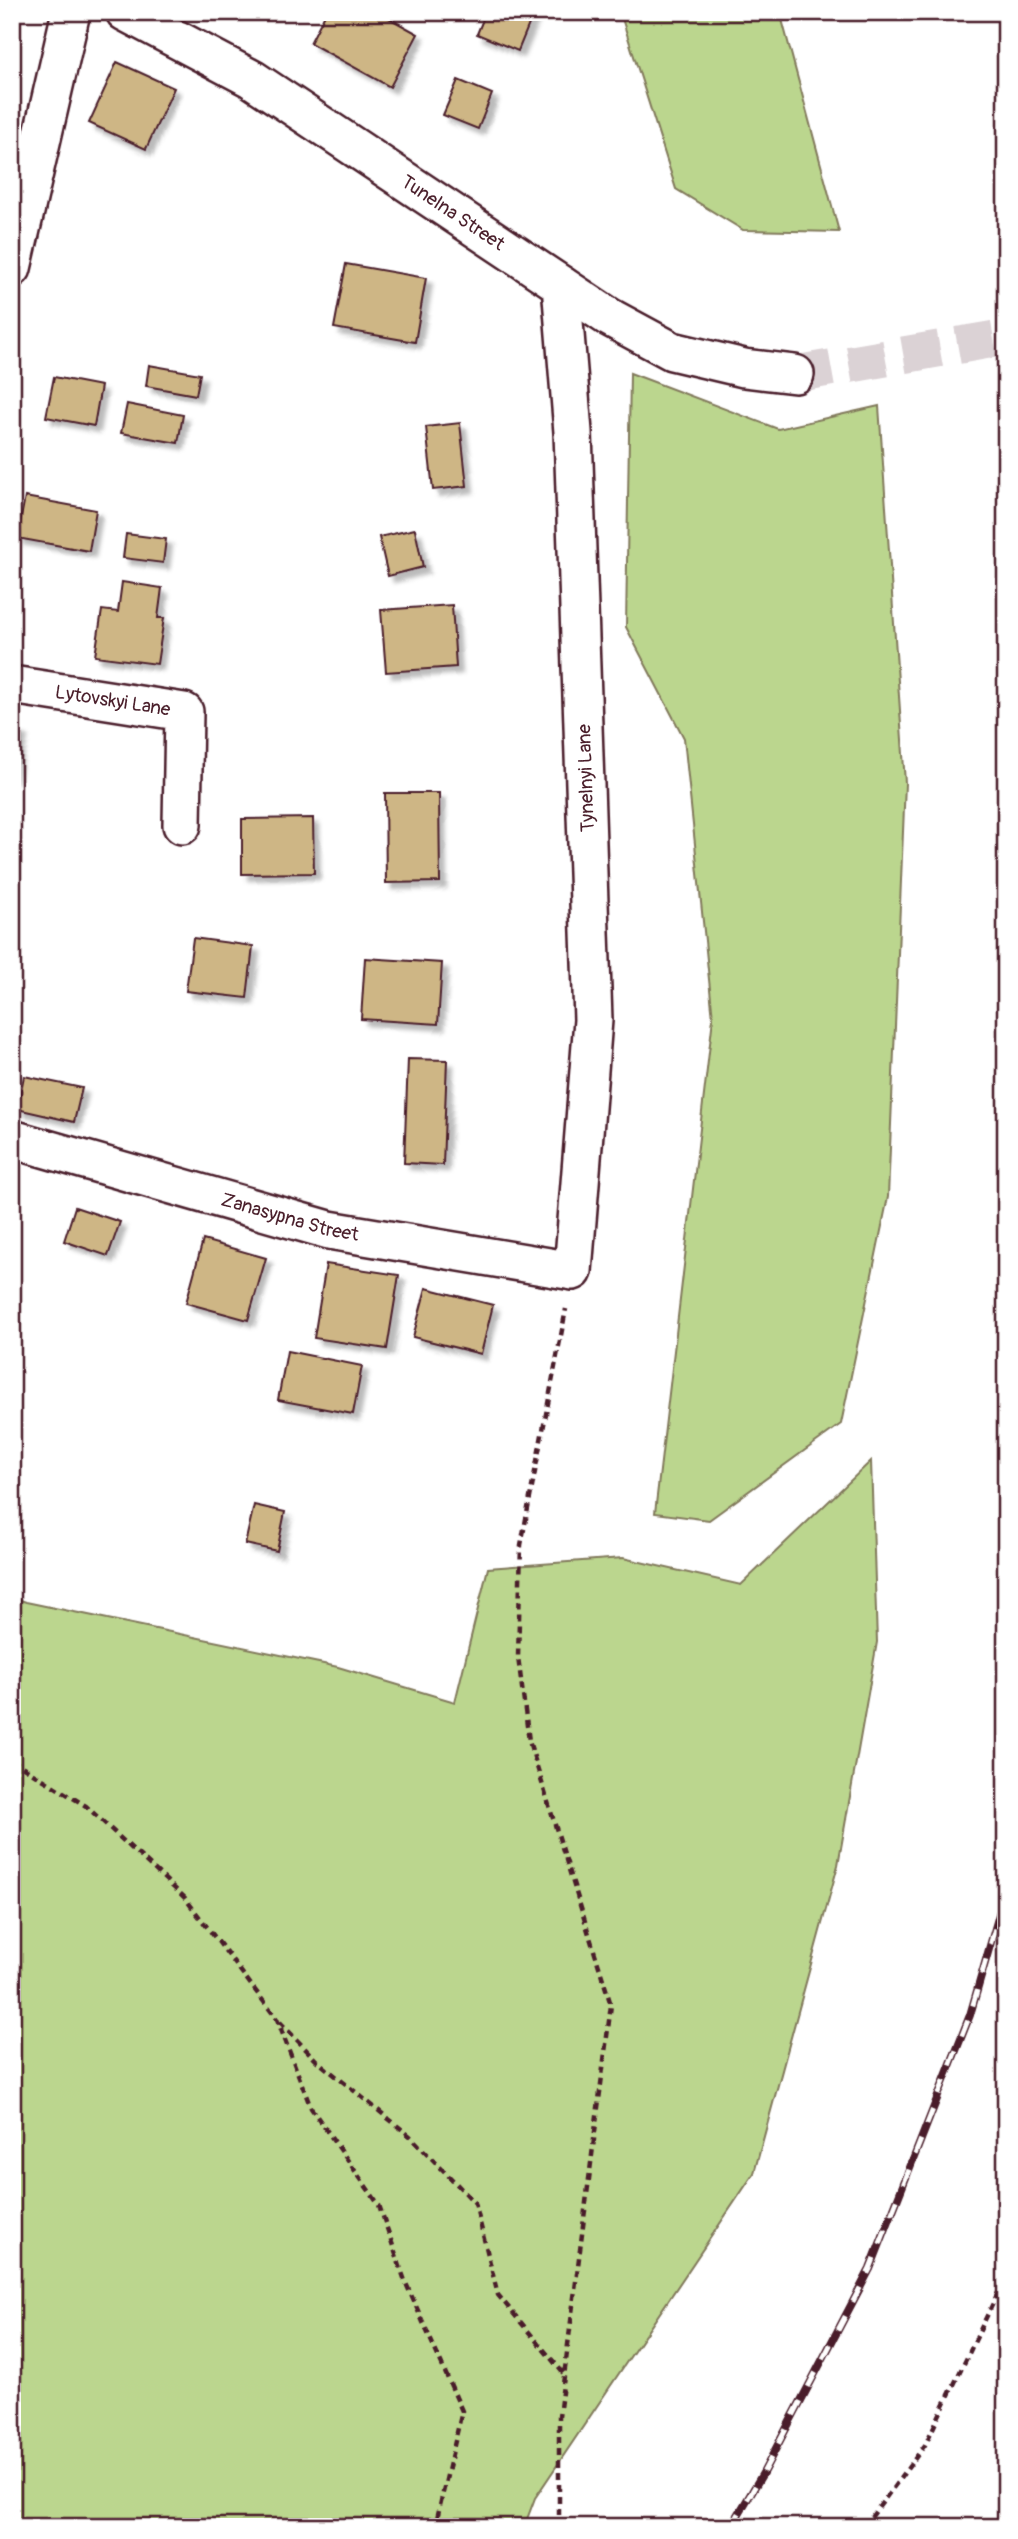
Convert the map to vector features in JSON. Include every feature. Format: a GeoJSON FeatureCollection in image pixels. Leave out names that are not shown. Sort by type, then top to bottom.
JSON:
{"type":"FeatureCollection","features":[{"type":"Feature","properties":{"kind":"street"},"geometry":{"type":"LineString","coordinates":[[12,268],[71,12]]}},
{"type":"Feature","properties":{"kind":"street","name":"Tunelna Street"},"geometry":{"type":"LineString","coordinates":[[125,12],[252,79],[609,317],[672,351],[744,368],[795,374]]}},
{"type":"Feature","properties":{"kind":"street","name":"Tynelnyi Lane"},"geometry":{"type":"LineString","coordinates":[[561,285],[573,432],[593,1020],[573,1271]]}},
{"type":"Feature","properties":{"kind":"street","name":"Lytovskyi Lane"},"geometry":{"type":"LineString","coordinates":[[12,685],[184,712],[183,825]]}},
{"type":"Feature","properties":{"kind":"street","name":"Zanasypna Street"},"geometry":{"type":"LineString","coordinates":[[12,1139],[329,1230],[573,1271]]}},
{"type":"Feature","properties":{"kind":"path"},"geometry":{"type":"LineString","coordinates":[[559,2527],[559,2416],[611,2005],[529,1741],[518,1657],[521,1545],[573,1271]]}},
{"type":"Feature","properties":{"kind":"path"},"geometry":{"type":"LineString","coordinates":[[12,1760],[86,1806],[185,1898],[277,2019],[316,2060],[410,2136],[475,2203],[498,2295],[564,2374]]}},
{"type":"Feature","properties":{"kind":"path"},"geometry":{"type":"LineString","coordinates":[[277,2019],[311,2108],[379,2205],[405,2281],[462,2410],[435,2527]]}},
{"type":"Feature","properties":{"kind":"path"},"geometry":{"type":"LineString","coordinates":[[864,2527],[925,2445],[1006,2276]]}},
{"type":"Feature","properties":{"kind":"green space"},"geometry":{"type":"Polygon","coordinates":[[[620,12],[780,12],[839,232],[743,230],[676,189],[620,12]]]}},
{"type":"Feature","properties":{"kind":"green space"},"geometry":{"type":"Polygon","coordinates":[[[630,373],[778,429],[879,406],[905,783],[888,1197],[841,1424],[709,1520],[655,1513],[713,1018],[684,738],[626,627],[630,373]]]}},
{"type":"Feature","properties":{"kind":"green space"},"geometry":{"type":"Polygon","coordinates":[[[871,1461],[877,1642],[838,1865],[754,2173],[535,2498],[524,2527],[12,2527],[12,1597],[338,1667],[455,1702],[488,1568],[623,1558],[741,1585],[871,1461]]]}},
{"type":"Feature","properties":{"kind":"building"},"geometry":{"type":"Polygon","coordinates":[[[326,12],[378,12],[418,34],[390,87],[310,43],[326,12]]]}},
{"type":"Feature","properties":{"kind":"building"},"geometry":{"type":"Polygon","coordinates":[[[486,12],[534,12],[518,51],[477,34],[486,12]]]}},
{"type":"Feature","properties":{"kind":"building"},"geometry":{"type":"Polygon","coordinates":[[[117,62],[174,88],[146,149],[89,123],[117,62]]]}},
{"type":"Feature","properties":{"kind":"building"},"geometry":{"type":"Polygon","coordinates":[[[458,80],[492,94],[478,129],[443,115],[458,80]]]}},
{"type":"Feature","properties":{"kind":"building"},"geometry":{"type":"Polygon","coordinates":[[[346,264],[426,278],[415,342],[334,328],[346,264]]]}},
{"type":"Feature","properties":{"kind":"building"},"geometry":{"type":"Polygon","coordinates":[[[149,365],[200,374],[196,395],[146,386],[149,365]]]}},
{"type":"Feature","properties":{"kind":"building"},"geometry":{"type":"Polygon","coordinates":[[[54,377],[101,386],[94,426],[46,417],[54,377]]]}},
{"type":"Feature","properties":{"kind":"building"},"geometry":{"type":"Polygon","coordinates":[[[127,404],[183,415],[178,443],[121,433],[127,404]]]}},
{"type":"Feature","properties":{"kind":"building"},"geometry":{"type":"Polygon","coordinates":[[[460,423],[467,486],[433,490],[426,427],[460,423]]]}},
{"type":"Feature","properties":{"kind":"building"},"geometry":{"type":"Polygon","coordinates":[[[25,497],[96,510],[89,551],[17,538],[25,497]]]}},
{"type":"Feature","properties":{"kind":"building"},"geometry":{"type":"Polygon","coordinates":[[[415,529],[423,567],[388,576],[379,537],[415,529]]]}},
{"type":"Feature","properties":{"kind":"building"},"geometry":{"type":"Polygon","coordinates":[[[126,534],[166,539],[163,563],[123,558],[126,534]]]}},
{"type":"Feature","properties":{"kind":"building"},"geometry":{"type":"Polygon","coordinates":[[[122,582],[162,588],[158,618],[164,618],[157,664],[95,656],[102,610],[118,612],[122,582]]]}},
{"type":"Feature","properties":{"kind":"building"},"geometry":{"type":"Polygon","coordinates":[[[452,605],[456,667],[386,672],[381,610],[452,605]]]}},
{"type":"Feature","properties":{"kind":"building"},"geometry":{"type":"Polygon","coordinates":[[[12,729],[21,730],[12,778],[12,729]]]}},
{"type":"Feature","properties":{"kind":"building"},"geometry":{"type":"Polygon","coordinates":[[[385,793],[439,793],[440,882],[386,883],[385,793]]]}},
{"type":"Feature","properties":{"kind":"building"},"geometry":{"type":"Polygon","coordinates":[[[313,818],[314,873],[242,874],[242,819],[313,818]]]}},
{"type":"Feature","properties":{"kind":"building"},"geometry":{"type":"Polygon","coordinates":[[[193,938],[253,946],[247,998],[186,991],[193,938]]]}},
{"type":"Feature","properties":{"kind":"building"},"geometry":{"type":"Polygon","coordinates":[[[365,958],[442,963],[438,1024],[361,1019],[365,958]]]}},
{"type":"Feature","properties":{"kind":"building"},"geometry":{"type":"Polygon","coordinates":[[[408,1059],[447,1060],[443,1165],[404,1163],[408,1059]]]}},
{"type":"Feature","properties":{"kind":"building"},"geometry":{"type":"Polygon","coordinates":[[[24,1076],[82,1088],[74,1122],[17,1109],[24,1076]]]}},
{"type":"Feature","properties":{"kind":"building"},"geometry":{"type":"Polygon","coordinates":[[[75,1207],[120,1222],[108,1256],[64,1241],[75,1207]]]}},
{"type":"Feature","properties":{"kind":"building"},"geometry":{"type":"Polygon","coordinates":[[[203,1240],[266,1258],[248,1320],[186,1303],[203,1240]]]}},
{"type":"Feature","properties":{"kind":"building"},"geometry":{"type":"Polygon","coordinates":[[[326,1264],[399,1275],[387,1349],[314,1338],[326,1264]]]}},
{"type":"Feature","properties":{"kind":"building"},"geometry":{"type":"Polygon","coordinates":[[[426,1288],[493,1305],[481,1354],[413,1337],[426,1288]]]}},
{"type":"Feature","properties":{"kind":"building"},"geometry":{"type":"Polygon","coordinates":[[[287,1351],[362,1366],[353,1414],[278,1400],[287,1351]]]}},
{"type":"Feature","properties":{"kind":"building"},"geometry":{"type":"Polygon","coordinates":[[[254,1505],[285,1512],[277,1551],[245,1544],[254,1505]]]}},
{"type":"Feature","properties":{"kind":"tunnel"},"geometry":{"type":"LineString","coordinates":[[795,374],[1006,337]]}},
{"type":"Feature","properties":{"kind":"railway"},"geometry":{"type":"LineString","coordinates":[[731,2527],[763,2473],[870,2269],[970,2015],[1006,1890]]}}]}
